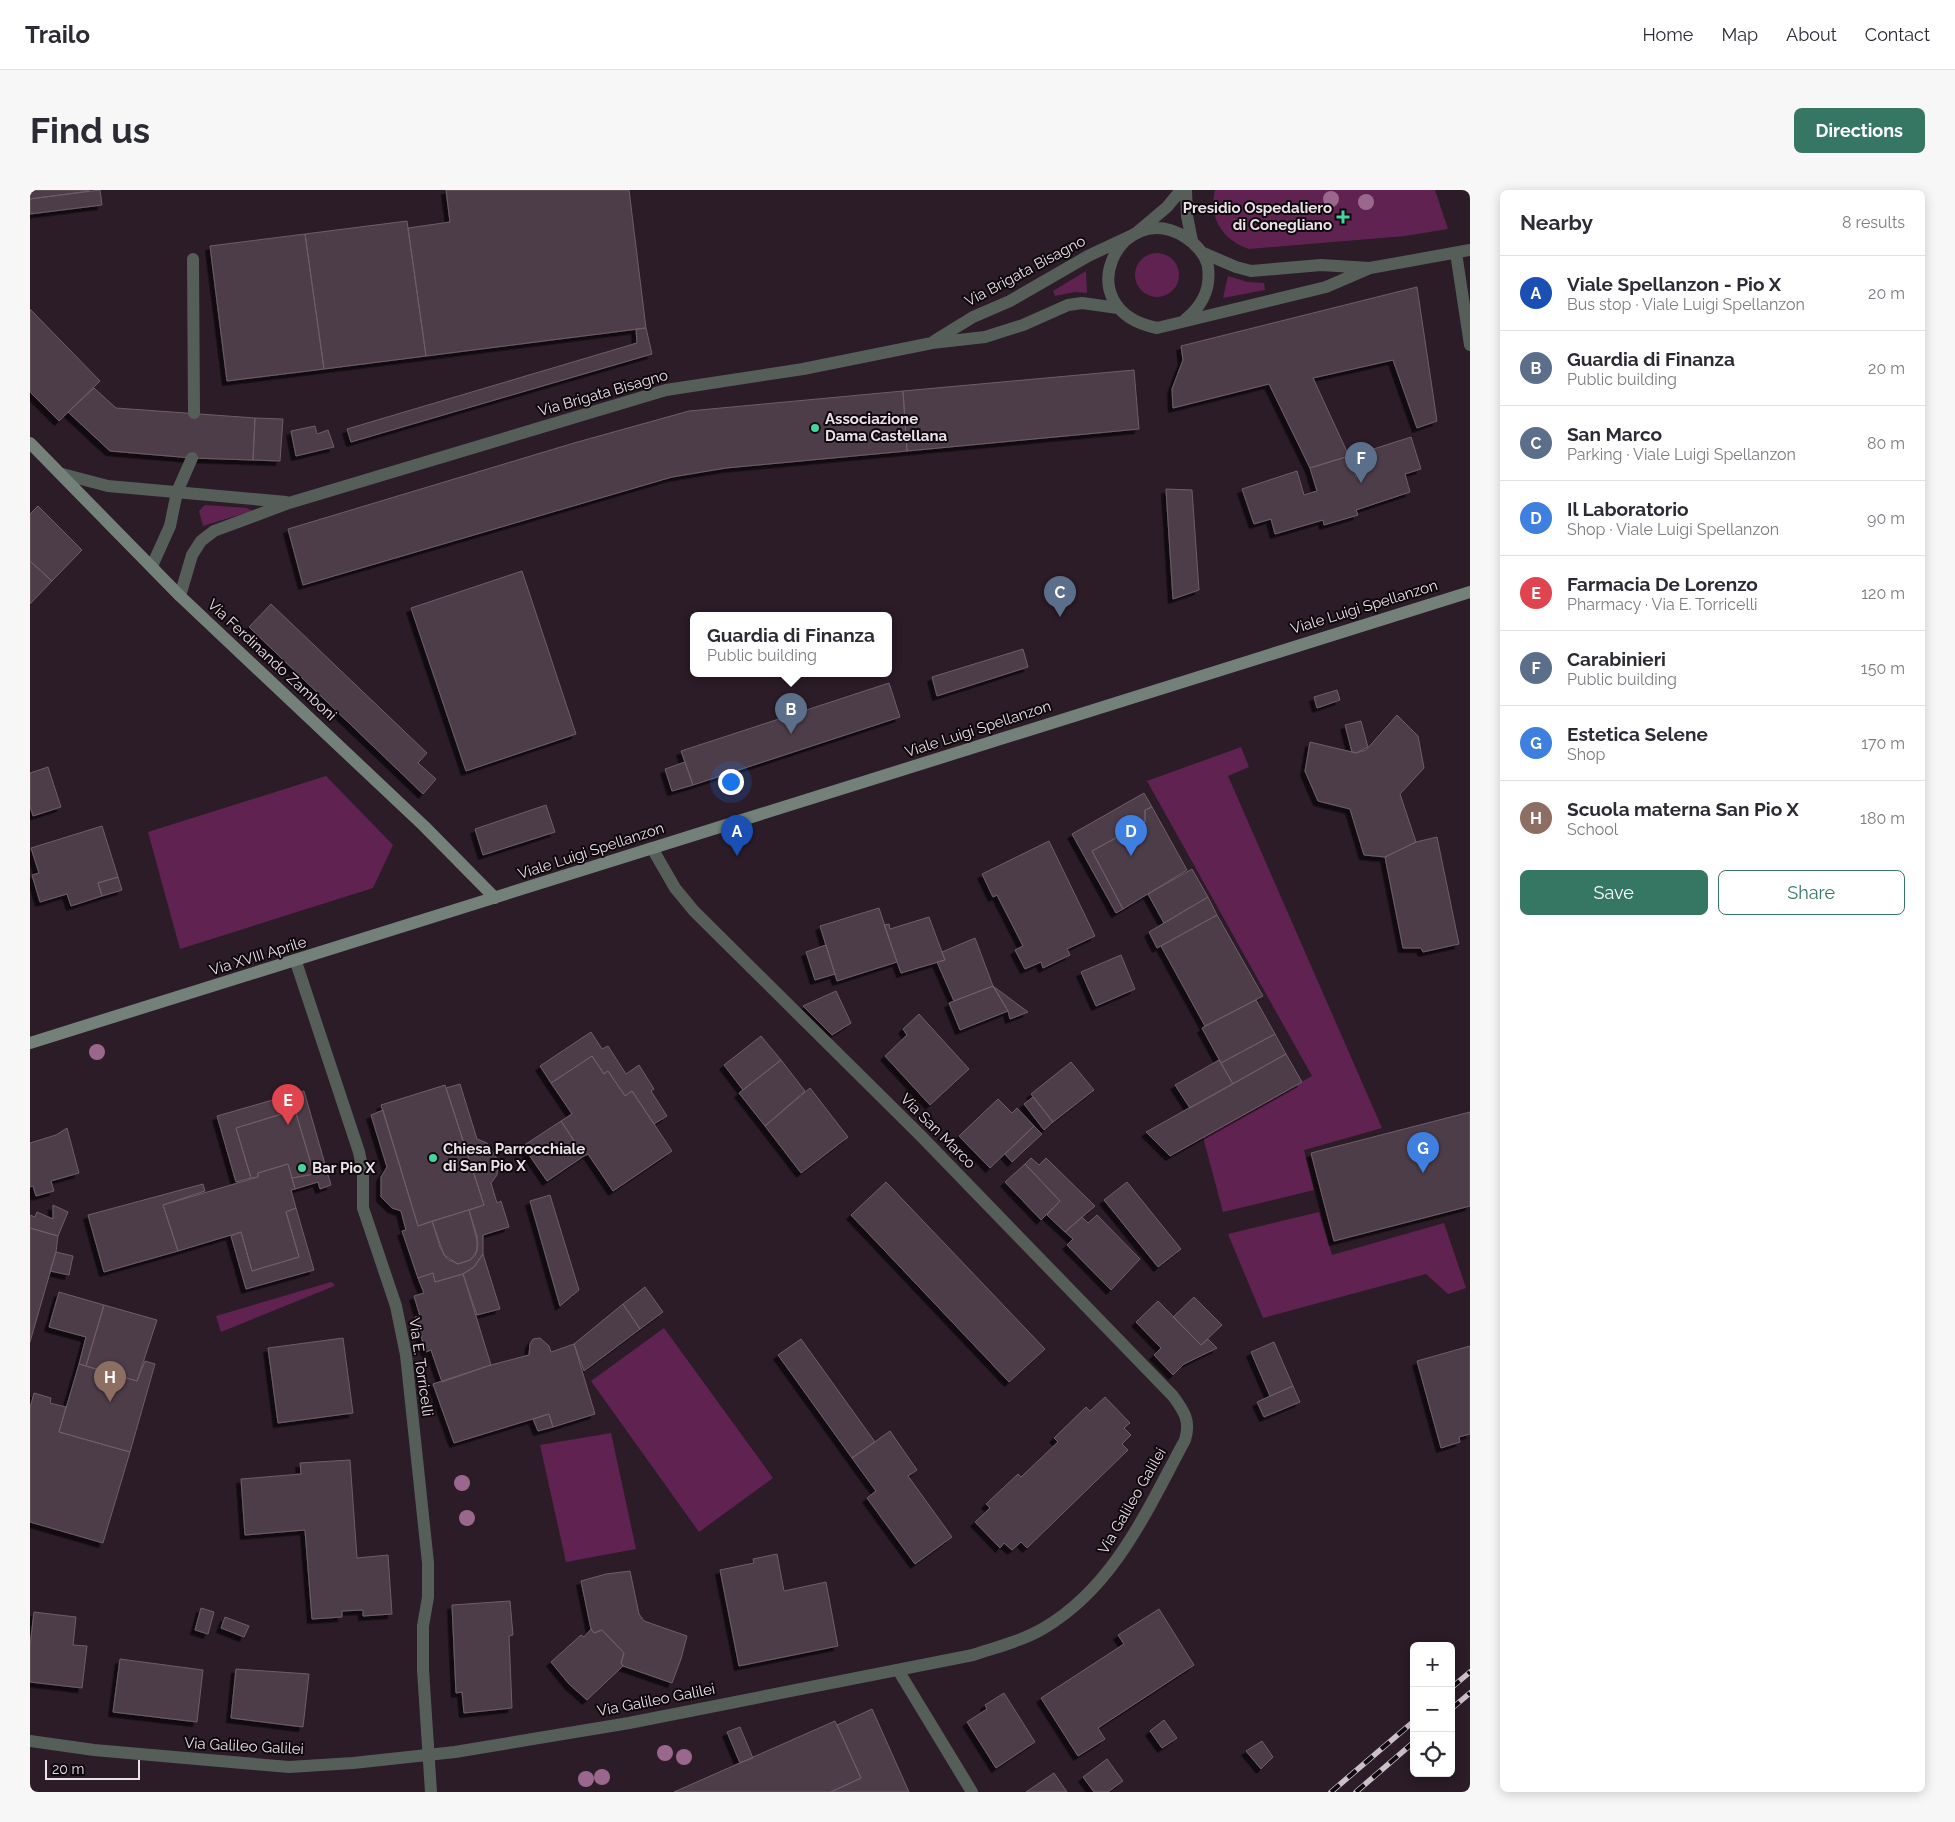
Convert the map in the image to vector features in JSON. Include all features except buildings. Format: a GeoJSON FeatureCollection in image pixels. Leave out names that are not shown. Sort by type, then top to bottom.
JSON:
{"type":"FeatureCollection","features":[{"type":"Feature","properties":{"kind":"street"},"geometry":{"type":"LineString","coordinates":[[1181,190],[1167,207],[1123,243],[1114,254],[1110,268],[1108,282],[1111,295],[1118,308],[1128,318],[1150,327],[1172,326],[1185,320],[1326,287],[1370,268],[1470,250]]}},
{"type":"Feature","properties":{"kind":"street"},"geometry":{"type":"LineString","coordinates":[[1186,190],[1187,216],[1192,241]]}},
{"type":"Feature","properties":{"kind":"street"},"geometry":{"type":"LineString","coordinates":[[1135,234],[1150,229],[1166,228],[1192,241],[1201,252],[1207,265],[1208,281],[1205,297],[1198,310],[1185,320]]}},
{"type":"Feature","properties":{"kind":"street","name":"Via Brigata Bisagno"},"geometry":{"type":"LineString","coordinates":[[932,343],[973,316],[1010,301],[1088,256],[1135,234]]}},
{"type":"Feature","properties":{"kind":"street"},"geometry":{"type":"LineString","coordinates":[[1201,252],[1236,267],[1252,271],[1321,265],[1370,268]]}},
{"type":"Feature","properties":{"kind":"street"},"geometry":{"type":"LineString","coordinates":[[1456,252],[1470,345]]}},
{"type":"Feature","properties":{"kind":"street"},"geometry":{"type":"LineString","coordinates":[[193,259],[194,413]]}},
{"type":"Feature","properties":{"kind":"street","name":"Via Brigata Bisagno"},"geometry":{"type":"LineString","coordinates":[[180,596],[190,562],[201,541],[214,531],[289,503],[666,390],[803,369],[932,343],[984,338],[1023,325],[1068,305],[1082,303],[1118,308]]}},
{"type":"Feature","properties":{"kind":"street","name":"Via Ferdinando Zamboni"},"geometry":{"type":"LineString","coordinates":[[30,443],[180,596],[424,826],[496,898]]}},
{"type":"Feature","properties":{"kind":"street"},"geometry":{"type":"LineString","coordinates":[[152,566],[170,526],[177,492],[192,458]]}},
{"type":"Feature","properties":{"kind":"street","name":"Via Brigata Bisagno"},"geometry":{"type":"LineString","coordinates":[[62,474],[108,486],[289,503]]}},
{"type":"Feature","properties":{"kind":"street","name":"Viale Luigi Spellanzon"},"geometry":{"type":"LineString","coordinates":[[496,898],[1470,592]]}},
{"type":"Feature","properties":{"kind":"street","name":"Via San Marco"},"geometry":{"type":"LineString","coordinates":[[652,848],[675,888],[694,911],[921,1136],[1173,1396],[1185,1412],[1189,1426],[1185,1440]]}},
{"type":"Feature","properties":{"kind":"street","name":"Via XVIII Aprile"},"geometry":{"type":"LineString","coordinates":[[30,1043],[296,962],[496,898]]}},
{"type":"Feature","properties":{"kind":"street","name":"Via E. Torricelli"},"geometry":{"type":"LineString","coordinates":[[296,962],[359,1152],[363,1172],[363,1208],[396,1306],[406,1355],[428,1563],[428,1597],[423,1626],[423,1670],[431,1792]]}},
{"type":"Feature","properties":{"kind":"street","name":"Via Galileo Galilei"},"geometry":{"type":"LineString","coordinates":[[30,1741],[103,1751],[289,1767],[428,1756],[629,1722],[973,1655],[1022,1639],[1066,1613],[1104,1578],[1124,1551],[1185,1440]]}},
{"type":"Feature","properties":{"kind":"street"},"geometry":{"type":"LineString","coordinates":[[898,1670],[972,1792]]}},
{"type":"Feature","properties":{"kind":"shaded area","name":"Presidio Ospedaliero di Conegliano"},"geometry":{"type":"Polygon","coordinates":[[[1215,190],[1435,190],[1448,229],[1405,236],[1249,249],[1232,240],[1220,227],[1214,210],[1215,190]]]}},
{"type":"Feature","properties":{"kind":"shaded area"},"geometry":{"type":"Polygon","coordinates":[[[1153,253],[1161,253],[1173,259],[1179,275],[1173,291],[1161,297],[1153,297],[1141,291],[1135,279],[1135,271],[1141,259],[1153,253]]]}},
{"type":"Feature","properties":{"kind":"shaded area"},"geometry":{"type":"Polygon","coordinates":[[[1086,271],[1087,293],[1075,292],[1055,296],[1053,291],[1086,271]]]}},
{"type":"Feature","properties":{"kind":"shaded area"},"geometry":{"type":"Polygon","coordinates":[[[1228,276],[1248,282],[1264,283],[1265,290],[1223,298],[1228,276]]]}},
{"type":"Feature","properties":{"kind":"shaded area"},"geometry":{"type":"Polygon","coordinates":[[[205,505],[247,508],[252,511],[203,526],[199,511],[205,505]]]}},
{"type":"Feature","properties":{"kind":"shaded area"},"geometry":{"type":"Polygon","coordinates":[[[1241,747],[1249,767],[1228,776],[1382,1128],[1304,1150],[1314,1190],[1223,1212],[1203,1137],[1312,1076],[1147,781],[1241,747]]]}},
{"type":"Feature","properties":{"kind":"shaded area"},"geometry":{"type":"Polygon","coordinates":[[[326,776],[393,845],[373,888],[180,949],[148,832],[326,776]]]}},
{"type":"Feature","properties":{"kind":"shaded area"},"geometry":{"type":"Polygon","coordinates":[[[1319,1212],[1332,1255],[1444,1223],[1466,1288],[1448,1294],[1426,1274],[1263,1318],[1228,1234],[1319,1212]]]}},
{"type":"Feature","properties":{"kind":"shaded area"},"geometry":{"type":"Polygon","coordinates":[[[331,1282],[335,1285],[221,1332],[216,1316],[331,1282]]]}},
{"type":"Feature","properties":{"kind":"shaded area"},"geometry":{"type":"Polygon","coordinates":[[[664,1328],[773,1478],[699,1532],[591,1381],[664,1328]]]}},
{"type":"Feature","properties":{"kind":"shaded area"},"geometry":{"type":"Polygon","coordinates":[[[611,1433],[636,1549],[566,1562],[540,1445],[611,1433]]]}},
{"type":"Feature","properties":{"kind":"railway"},"geometry":{"type":"LineString","coordinates":[[1452,1687],[1470,1672]]}},
{"type":"Feature","properties":{"kind":"railway"},"geometry":{"type":"LineString","coordinates":[[1455,1706],[1470,1693]]}},
{"type":"Feature","properties":{"kind":"railway"},"geometry":{"type":"LineString","coordinates":[[1331,1792],[1410,1724]]}},
{"type":"Feature","properties":{"kind":"railway"},"geometry":{"type":"LineString","coordinates":[[1356,1792],[1410,1745]]}},
{"type":"Feature","properties":{"kind":"place","name":"Presidio Ospedaliero di Conegliano"},"geometry":{"type":"Point","coordinates":[1343,217]}},
{"type":"Feature","properties":{"kind":"place","name":"Associazione Dama Castellana"},"geometry":{"type":"Point","coordinates":[815,428]}},
{"type":"Feature","properties":{"kind":"place","name":"Carabinieri"},"geometry":{"type":"Point","coordinates":[1361,483]}},
{"type":"Feature","properties":{"kind":"place","name":"San Marco"},"geometry":{"type":"Point","coordinates":[1060,617]}},
{"type":"Feature","properties":{"kind":"place","name":"Guardia di Finanza"},"geometry":{"type":"Point","coordinates":[791,734]}},
{"type":"Feature","properties":{"kind":"place","name":"Viale Spellanzon - Pio X"},"geometry":{"type":"Point","coordinates":[737,856]}},
{"type":"Feature","properties":{"kind":"place","name":"Il Laboratorio"},"geometry":{"type":"Point","coordinates":[1131,856]}},
{"type":"Feature","properties":{"kind":"place","name":"Farmacia De Lorenzo"},"geometry":{"type":"Point","coordinates":[288,1125]}},
{"type":"Feature","properties":{"kind":"place","name":"Chiesa Parrocchiale di San Pio X"},"geometry":{"type":"Point","coordinates":[433,1158]}},
{"type":"Feature","properties":{"kind":"place","name":"Bar Pio X"},"geometry":{"type":"Point","coordinates":[302,1168]}},
{"type":"Feature","properties":{"kind":"place","name":"Estetica Selene"},"geometry":{"type":"Point","coordinates":[1423,1173]}},
{"type":"Feature","properties":{"kind":"place","name":"Scuola materna San Pio X"},"geometry":{"type":"Point","coordinates":[110,1402]}}]}
